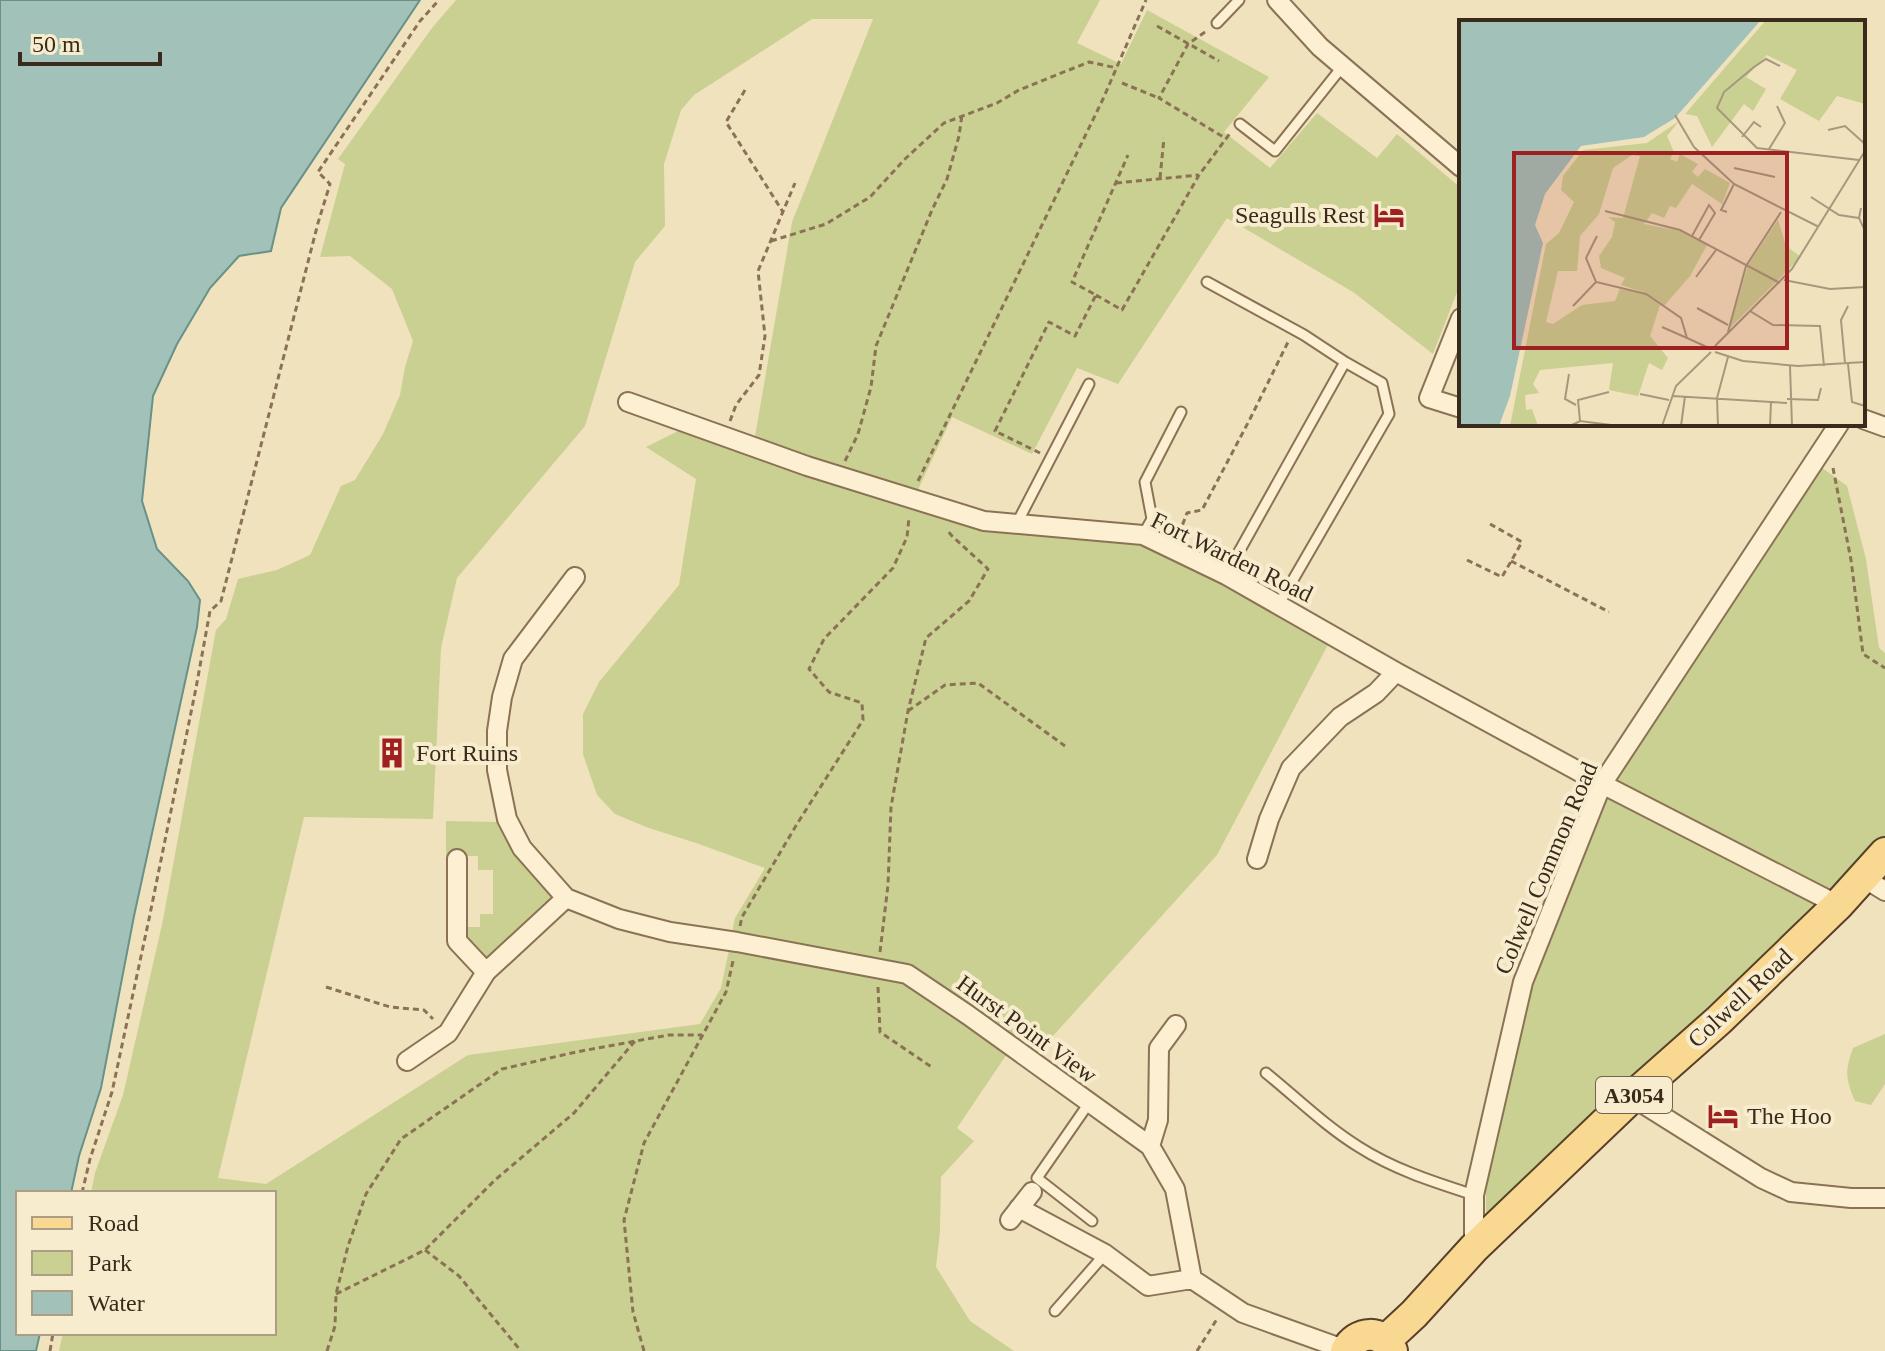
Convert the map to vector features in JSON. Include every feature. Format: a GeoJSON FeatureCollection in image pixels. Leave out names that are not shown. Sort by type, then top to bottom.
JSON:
{"type":"FeatureCollection","features":[{"type":"Feature","properties":{"kind":"main road","name":"Colwell Road"},"geometry":{"type":"LineString","coordinates":[[1389,1346],[1474,1248],[1632,1097],[1719,1020],[1838,905],[1875,884],[1885,853]]}},
{"type":"Feature","properties":{"kind":"main road"},"geometry":{"type":"LineString","coordinates":[[1346,1351],[1357,1337],[1369,1334],[1378,1335],[1389,1346]]}},
{"type":"Feature","properties":{"kind":"street"},"geometry":{"type":"LineString","coordinates":[[1277,0],[1342,67],[1459,165]]}},
{"type":"Feature","properties":{"kind":"street"},"geometry":{"type":"LineString","coordinates":[[1459,323],[1429,398],[1459,407]]}},
{"type":"Feature","properties":{"kind":"street","name":"Fort Warden Road"},"geometry":{"type":"LineString","coordinates":[[628,402],[838,475],[984,521],[1143,535],[1226,575],[1602,784],[1838,905]]}},
{"type":"Feature","properties":{"kind":"street"},"geometry":{"type":"LineString","coordinates":[[1865,420],[1885,427]]}},
{"type":"Feature","properties":{"kind":"street","name":"Colwell Common Road"},"geometry":{"type":"LineString","coordinates":[[1474,1248],[1474,1195],[1523,982],[1602,784],[1838,426]]}},
{"type":"Feature","properties":{"kind":"street","name":"Hurst Point View"},"geometry":{"type":"LineString","coordinates":[[575,577],[513,659],[502,697],[497,731],[497,770],[507,819],[522,848],[566,898],[619,919],[670,932],[907,974],[1150,1146],[1175,1189],[1192,1279]]}},
{"type":"Feature","properties":{"kind":"street"},"geometry":{"type":"LineString","coordinates":[[1257,859],[1269,819],[1291,768],[1340,717],[1376,693],[1396,672]]}},
{"type":"Feature","properties":{"kind":"street"},"geometry":{"type":"LineString","coordinates":[[457,859],[457,941],[486,972]]}},
{"type":"Feature","properties":{"kind":"street"},"geometry":{"type":"LineString","coordinates":[[407,1061],[448,1033],[486,972],[566,898]]}},
{"type":"Feature","properties":{"kind":"street"},"geometry":{"type":"LineString","coordinates":[[1150,1146],[1158,1120],[1159,1048],[1176,1025]]}},
{"type":"Feature","properties":{"kind":"street"},"geometry":{"type":"LineString","coordinates":[[1632,1097],[1761,1178],[1791,1192],[1885,1198]]}},
{"type":"Feature","properties":{"kind":"street"},"geometry":{"type":"LineString","coordinates":[[1032,1192],[1014,1214],[1105,1254],[1148,1286],[1192,1279],[1243,1313],[1346,1351]]}},
{"type":"Feature","properties":{"kind":"lane"},"geometry":{"type":"LineString","coordinates":[[1217,23],[1239,0]]}},
{"type":"Feature","properties":{"kind":"lane"},"geometry":{"type":"LineString","coordinates":[[1240,124],[1275,151],[1342,67]]}},
{"type":"Feature","properties":{"kind":"lane"},"geometry":{"type":"LineString","coordinates":[[1207,282],[1382,383],[1389,414],[1279,604]]}},
{"type":"Feature","properties":{"kind":"lane"},"geometry":{"type":"LineString","coordinates":[[1226,575],[1345,362]]}},
{"type":"Feature","properties":{"kind":"lane"},"geometry":{"type":"LineString","coordinates":[[1016,524],[1089,384]]}},
{"type":"Feature","properties":{"kind":"lane"},"geometry":{"type":"LineString","coordinates":[[1143,535],[1152,519],[1145,482],[1181,412]]}},
{"type":"Feature","properties":{"kind":"lane"},"geometry":{"type":"LineString","coordinates":[[1266,1073],[1323,1122],[1360,1148],[1407,1172],[1474,1195]]}},
{"type":"Feature","properties":{"kind":"lane"},"geometry":{"type":"LineString","coordinates":[[1089,1103],[1037,1178],[1092,1221]]}},
{"type":"Feature","properties":{"kind":"lane"},"geometry":{"type":"LineString","coordinates":[[1055,1311],[1105,1254]]}},
{"type":"Feature","properties":{"kind":"path"},"geometry":{"type":"LineString","coordinates":[[82,1191],[115,1077],[210,611],[221,601],[330,184],[318,172],[420,21],[439,0]]}},
{"type":"Feature","properties":{"kind":"path"},"geometry":{"type":"LineString","coordinates":[[644,1351],[633,1312],[624,1220],[644,1143],[726,992],[742,917],[863,720],[862,703],[829,692],[809,669],[824,639],[893,568],[907,537],[910,497],[1103,99],[1146,0]]}},
{"type":"Feature","properties":{"kind":"path"},"geometry":{"type":"LineString","coordinates":[[1159,98],[1188,44],[1217,23]]}},
{"type":"Feature","properties":{"kind":"path"},"geometry":{"type":"LineString","coordinates":[[1157,26],[1219,61]]}},
{"type":"Feature","properties":{"kind":"path"},"geometry":{"type":"LineString","coordinates":[[771,241],[826,224],[870,197],[944,123],[1089,62],[1117,68]]}},
{"type":"Feature","properties":{"kind":"path"},"geometry":{"type":"LineString","coordinates":[[1122,83],[1159,98],[1225,138],[1199,175],[1122,310],[1072,282],[1128,155]]}},
{"type":"Feature","properties":{"kind":"path"},"geometry":{"type":"LineString","coordinates":[[745,90],[726,122],[783,212]]}},
{"type":"Feature","properties":{"kind":"path"},"geometry":{"type":"LineString","coordinates":[[838,475],[858,434],[871,387],[876,346],[947,179],[962,115]]}},
{"type":"Feature","properties":{"kind":"path"},"geometry":{"type":"LineString","coordinates":[[1160,178],[1164,138]]}},
{"type":"Feature","properties":{"kind":"path"},"geometry":{"type":"LineString","coordinates":[[1116,183],[1199,175]]}},
{"type":"Feature","properties":{"kind":"path"},"geometry":{"type":"LineString","coordinates":[[724,436],[736,405],[759,375],[765,336],[758,271],[795,183]]}},
{"type":"Feature","properties":{"kind":"path"},"geometry":{"type":"LineString","coordinates":[[1051,458],[995,431],[1049,322],[1075,336],[1096,295]]}},
{"type":"Feature","properties":{"kind":"path"},"geometry":{"type":"LineString","coordinates":[[1177,540],[1187,513],[1202,510],[1293,329]]}},
{"type":"Feature","properties":{"kind":"path"},"geometry":{"type":"LineString","coordinates":[[1827,441],[1851,560],[1863,654],[1885,668]]}},
{"type":"Feature","properties":{"kind":"path"},"geometry":{"type":"LineString","coordinates":[[929,504],[952,536],[988,569],[969,601],[926,638],[908,711],[891,807],[888,885],[878,968],[880,1032],[933,1068]]}},
{"type":"Feature","properties":{"kind":"path"},"geometry":{"type":"LineString","coordinates":[[1467,560],[1502,577],[1522,542],[1490,524]]}},
{"type":"Feature","properties":{"kind":"path"},"geometry":{"type":"LineString","coordinates":[[1511,561],[1609,612]]}},
{"type":"Feature","properties":{"kind":"path"},"geometry":{"type":"LineString","coordinates":[[908,711],[945,685],[978,683],[1065,746]]}},
{"type":"Feature","properties":{"kind":"path"},"geometry":{"type":"LineString","coordinates":[[326,987],[390,1007],[424,1010],[448,1033]]}},
{"type":"Feature","properties":{"kind":"path"},"geometry":{"type":"LineString","coordinates":[[327,1351],[335,1326],[336,1294],[366,1194],[401,1139],[502,1069],[669,1035],[702,1035]]}},
{"type":"Feature","properties":{"kind":"path"},"geometry":{"type":"LineString","coordinates":[[336,1294],[425,1250],[495,1180],[574,1113],[635,1041]]}},
{"type":"Feature","properties":{"kind":"path"},"geometry":{"type":"LineString","coordinates":[[425,1250],[459,1276],[521,1351]]}},
{"type":"Feature","properties":{"kind":"path"},"geometry":{"type":"LineString","coordinates":[[1197,1351],[1227,1303]]}},
{"type":"Feature","properties":{"kind":"green space"},"geometry":{"type":"Polygon","coordinates":[[[456,0],[1100,0],[1077,43],[1121,64],[1147,10],[1269,77],[1224,132],[1270,168],[1317,113],[1377,158],[1397,134],[1459,186],[1459,287],[1433,354],[1353,292],[1227,218],[1118,384],[1077,368],[1032,454],[952,417],[916,494],[893,498],[1142,540],[1331,639],[1217,855],[1033,1058],[909,970],[731,937],[735,918],[765,868],[615,814],[597,795],[583,754],[583,714],[599,682],[679,585],[696,479],[646,447],[678,431],[752,454],[792,222],[873,19],[812,19],[694,95],[681,110],[664,164],[665,226],[635,262],[585,426],[457,578],[441,648],[433,819],[304,817],[218,1178],[266,1184],[468,1055],[700,1024],[721,988],[730,945],[905,978],[1009,1051],[957,1128],[974,1141],[941,1177],[936,1267],[970,1321],[1014,1351],[59,1351],[63,1335],[276,1335],[276,1191],[91,1191],[123,1095],[163,920],[216,630],[226,619],[238,579],[277,570],[310,555],[341,486],[355,480],[383,434],[400,395],[413,341],[392,289],[350,256],[320,257],[345,164],[338,159],[432,28],[456,0]]]}},
{"type":"Feature","properties":{"kind":"green space"},"geometry":{"type":"Polygon","coordinates":[[[1821,467],[1847,486],[1866,559],[1879,648],[1885,653],[1885,844],[1486,1222],[1486,1184],[1531,989],[1615,778],[1821,467]]]}},
{"type":"Feature","properties":{"kind":"green space"},"geometry":{"type":"Polygon","coordinates":[[[446,821],[498,822],[516,854],[552,898],[484,960],[463,939],[462,927],[480,927],[480,914],[493,914],[493,870],[478,870],[478,856],[446,856],[446,821]]]}},
{"type":"Feature","properties":{"kind":"green space"},"geometry":{"type":"Polygon","coordinates":[[[1885,1034],[1885,1084],[1871,1105],[1855,1101],[1847,1074],[1853,1048],[1885,1034]]]}},
{"type":"Feature","properties":{"kind":"water"},"geometry":{"type":"Polygon","coordinates":[[[0,0],[420,0],[281,208],[271,251],[239,256],[210,288],[177,344],[153,396],[142,501],[157,549],[188,581],[200,600],[197,627],[134,916],[101,1088],[71,1191],[16,1191],[16,1335],[40,1335],[36,1351],[0,1351],[0,0]]]}},
{"type":"Feature","properties":{"kind":"place","name":"Seagulls Rest"},"geometry":{"type":"Point","coordinates":[1389,215]}},
{"type":"Feature","properties":{"kind":"place","name":"Fort Ruins"},"geometry":{"type":"Point","coordinates":[392,753]}},
{"type":"Feature","properties":{"kind":"place","name":"The Hoo"},"geometry":{"type":"Point","coordinates":[1723,1116]}}]}
